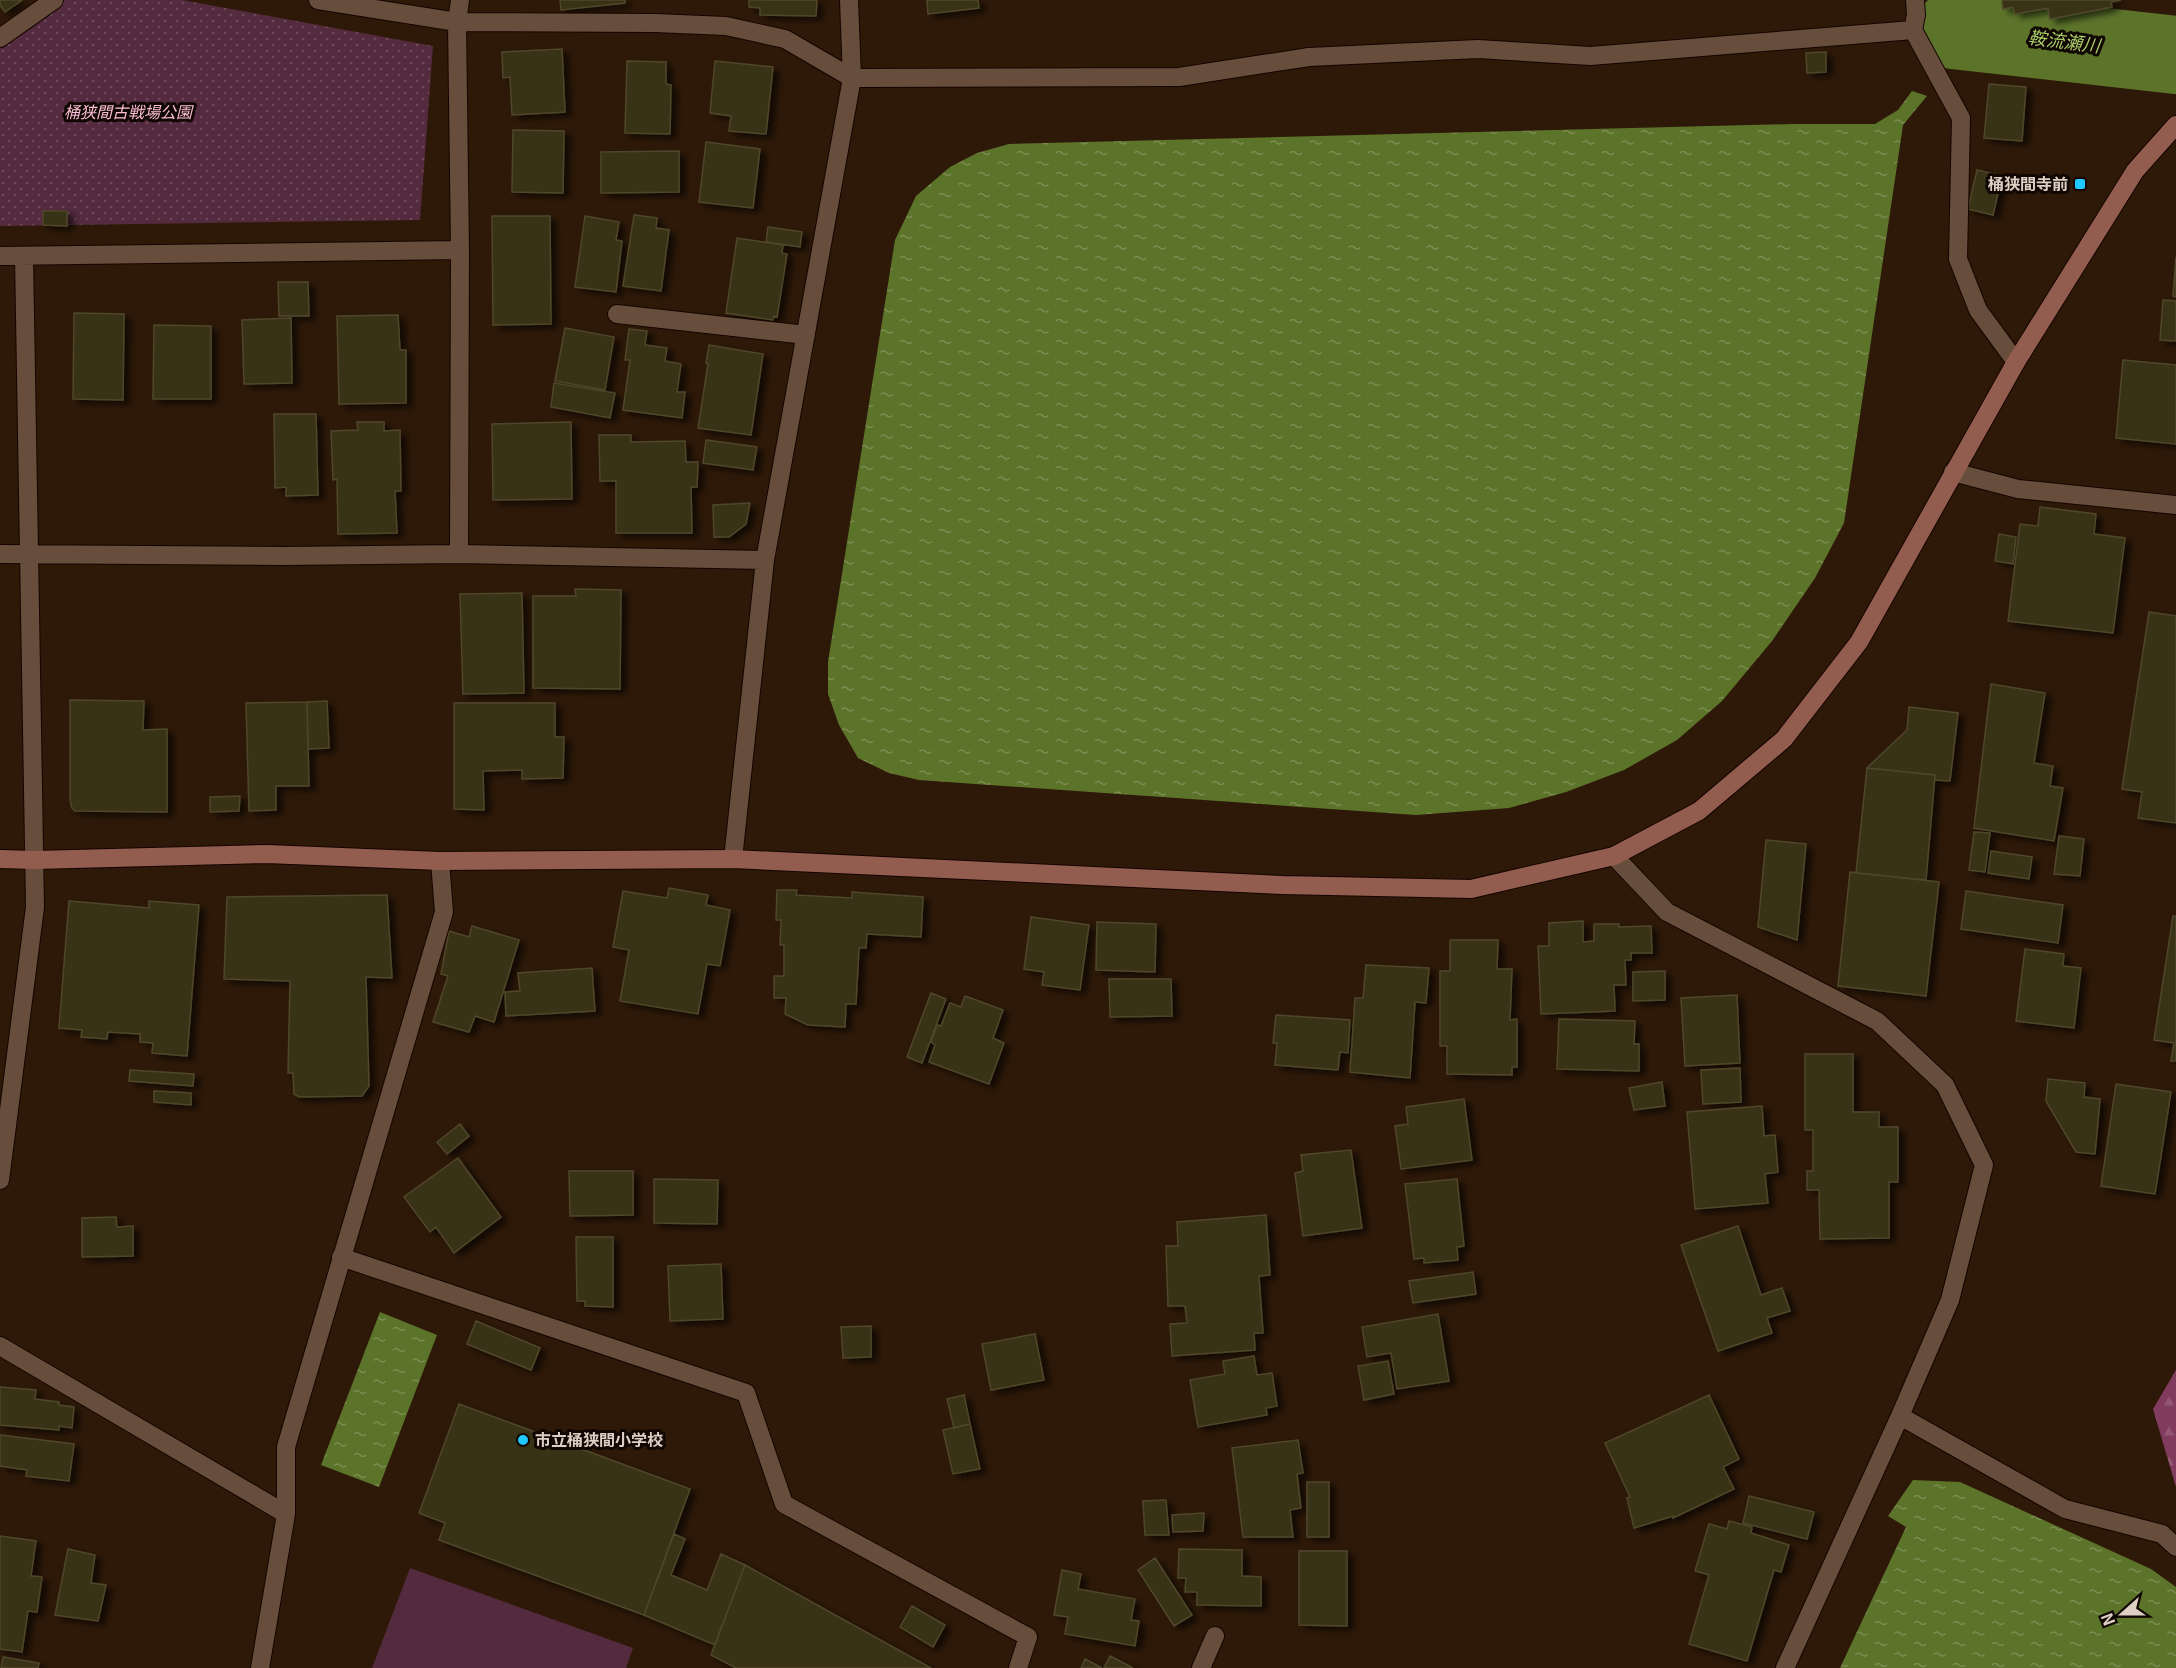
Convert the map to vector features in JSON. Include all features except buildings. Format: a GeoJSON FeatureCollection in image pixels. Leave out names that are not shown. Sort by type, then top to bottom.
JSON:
{"type":"FeatureCollection","features":[{"type":"Feature","properties":{"kind":"street"},"geometry":{"type":"LineString","coordinates":[[0,38],[54,0]]}},
{"type":"Feature","properties":{"kind":"street"},"geometry":{"type":"LineString","coordinates":[[318,0],[457,22],[726,26],[784,39],[852,78],[1179,77],[1309,57],[1478,50],[1590,56],[1913,30]]}},
{"type":"Feature","properties":{"kind":"street"},"geometry":{"type":"LineString","coordinates":[[459,554],[460,250],[457,22],[460,0]]}},
{"type":"Feature","properties":{"kind":"street"},"geometry":{"type":"LineString","coordinates":[[733,859],[765,560],[852,78],[849,0]]}},
{"type":"Feature","properties":{"kind":"street"},"geometry":{"type":"LineString","coordinates":[[1915,0],[1916,15],[1913,30],[1961,118],[1958,260],[1978,310],[2016,362]]}},
{"type":"Feature","properties":{"kind":"street"},"geometry":{"type":"LineString","coordinates":[[0,860],[267,854],[440,861],[733,859],[1283,885],[1471,889],[1614,856],[1699,811],[1784,739],[1859,642],[2016,362],[2135,171],[2176,125]]}},
{"type":"Feature","properties":{"kind":"street"},"geometry":{"type":"LineString","coordinates":[[0,256],[460,250]]}},
{"type":"Feature","properties":{"kind":"street"},"geometry":{"type":"LineString","coordinates":[[0,1180],[35,907],[24,256]]}},
{"type":"Feature","properties":{"kind":"street"},"geometry":{"type":"LineString","coordinates":[[617,314],[806,335]]}},
{"type":"Feature","properties":{"kind":"street"},"geometry":{"type":"LineString","coordinates":[[1953,472],[2018,489],[2176,505]]}},
{"type":"Feature","properties":{"kind":"street"},"geometry":{"type":"LineString","coordinates":[[0,554],[284,556],[459,554],[765,560]]}},
{"type":"Feature","properties":{"kind":"street"},"geometry":{"type":"LineString","coordinates":[[1614,856],[1666,912],[1877,1021],[1945,1085],[1984,1165],[1950,1300],[1900,1416],[1785,1668]]}},
{"type":"Feature","properties":{"kind":"street"},"geometry":{"type":"LineString","coordinates":[[260,1668],[286,1514],[286,1447],[444,912],[440,861]]}},
{"type":"Feature","properties":{"kind":"street"},"geometry":{"type":"LineString","coordinates":[[341,1257],[746,1393],[784,1504],[1028,1637],[1018,1668]]}},
{"type":"Feature","properties":{"kind":"street"},"geometry":{"type":"LineString","coordinates":[[0,1346],[286,1514]]}},
{"type":"Feature","properties":{"kind":"street"},"geometry":{"type":"LineString","coordinates":[[1900,1416],[2065,1509],[2162,1534],[2176,1548]]}},
{"type":"Feature","properties":{"kind":"street"},"geometry":{"type":"LineString","coordinates":[[1201,1668],[1215,1636]]}},
{"type":"Feature","properties":{"kind":"green space","name":"桶狭間古戦場公園"},"geometry":{"type":"Polygon","coordinates":[[[63,0],[182,0],[433,46],[420,220],[0,226],[0,44],[63,0]]]}},
{"type":"Feature","properties":{"kind":"green space"},"geometry":{"type":"Polygon","coordinates":[[[2176,1370],[2176,1487],[2153,1409],[2176,1370]]]}},
{"type":"Feature","properties":{"kind":"green space"},"geometry":{"type":"Polygon","coordinates":[[[410,1568],[633,1648],[626,1668],[372,1668],[410,1568]]]}},
{"type":"Feature","properties":{"kind":"water"},"geometry":{"type":"Polygon","coordinates":[[[1912,91],[1927,96],[1903,125],[1844,523],[1815,578],[1772,641],[1722,701],[1677,740],[1624,770],[1566,792],[1509,808],[1416,815],[919,780],[889,773],[858,758],[839,725],[828,694],[828,662],[895,240],[916,196],[950,167],[977,153],[1009,144],[1793,124],[1875,124],[1898,110],[1912,91]]]}},
{"type":"Feature","properties":{"kind":"water"},"geometry":{"type":"Polygon","coordinates":[[[380,1312],[437,1335],[379,1487],[321,1465],[380,1312]]]}},
{"type":"Feature","properties":{"kind":"water"},"geometry":{"type":"Polygon","coordinates":[[[1913,1480],[1960,1482],[2151,1569],[2176,1587],[2176,1668],[1840,1668],[1906,1527],[1888,1516],[1913,1480]]]}},
{"type":"Feature","properties":{"kind":"waterway","name":"鞍流瀬川"},"geometry":{"type":"LineString","coordinates":[[1953,30],[2176,55]]}},
{"type":"Feature","properties":{"kind":"place","name":"桶狭間寺前"},"geometry":{"type":"Point","coordinates":[2080,184]}},
{"type":"Feature","properties":{"kind":"place","name":"市立桶狭間小学校"},"geometry":{"type":"Point","coordinates":[523,1440]}}]}
